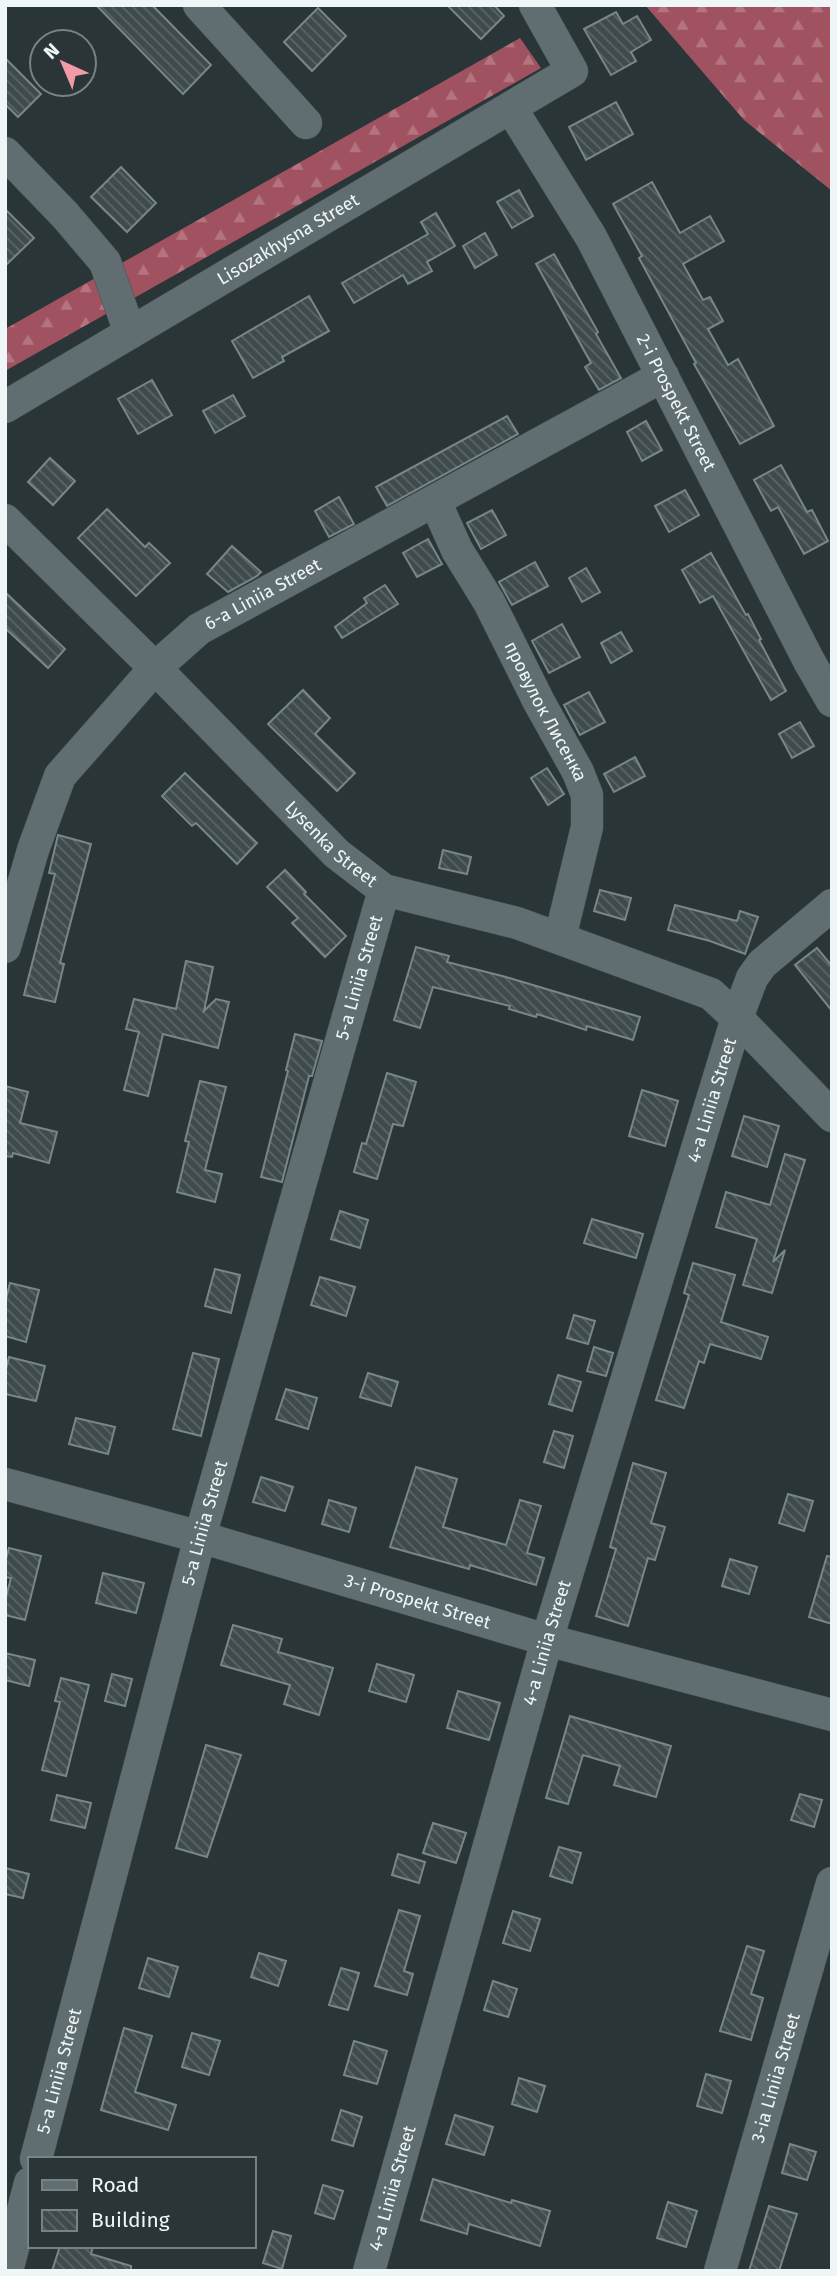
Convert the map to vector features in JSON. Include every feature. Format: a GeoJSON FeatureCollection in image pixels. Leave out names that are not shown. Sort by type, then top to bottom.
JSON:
{"type":"FeatureCollection","features":[{"type":"Feature","properties":{"kind":"street"},"geometry":{"type":"LineString","coordinates":[[200,5],[306,122]]}},
{"type":"Feature","properties":{"kind":"street","name":"Lisozakhysna Street"},"geometry":{"type":"LineString","coordinates":[[5,407],[572,71],[535,5]]}},
{"type":"Feature","properties":{"kind":"street","name":"2-i Prospekt Street"},"geometry":{"type":"LineString","coordinates":[[511,108],[591,237],[832,701]]}},
{"type":"Feature","properties":{"kind":"street"},"geometry":{"type":"LineString","coordinates":[[5,153],[65,215],[105,262],[131,333]]}},
{"type":"Feature","properties":{"kind":"street","name":"6-a Liniia Street"},"geometry":{"type":"LineString","coordinates":[[5,947],[33,850],[60,776],[155,668],[199,629],[663,376]]}},
{"type":"Feature","properties":{"kind":"street","name":"провулок Лисенка"},"geometry":{"type":"LineString","coordinates":[[435,501],[457,550],[489,603],[578,772],[587,795],[587,827],[561,939]]}},
{"type":"Feature","properties":{"kind":"street","name":"Lysenka Street"},"geometry":{"type":"LineString","coordinates":[[5,520],[337,854],[384,890],[517,923],[712,994],[832,1116]]}},
{"type":"Feature","properties":{"kind":"street","name":"5-a Liniia Street"},"geometry":{"type":"LineString","coordinates":[[37,2157],[200,1537],[384,890]]}},
{"type":"Feature","properties":{"kind":"street","name":"4-a Liniia Street"},"geometry":{"type":"LineString","coordinates":[[369,2271],[547,1640],[737,1017],[752,978],[762,964],[832,905]]}},
{"type":"Feature","properties":{"kind":"street","name":"3-i Prospekt Street"},"geometry":{"type":"LineString","coordinates":[[5,1484],[200,1537],[547,1640],[832,1715]]}},
{"type":"Feature","properties":{"kind":"street","name":"3-ia Liniia Street"},"geometry":{"type":"LineString","coordinates":[[720,2271],[832,1883]]}},
{"type":"Feature","properties":{"kind":"street"},"geometry":{"type":"LineString","coordinates":[[7,2271],[28,2191]]}},
{"type":"Feature","properties":{"kind":"green space"},"geometry":{"type":"Polygon","coordinates":[[[645,5],[832,5],[832,191],[744,120],[645,5]]]}},
{"type":"Feature","properties":{"kind":"green space"},"geometry":{"type":"Polygon","coordinates":[[[520,38],[541,68],[5,371],[5,329],[520,38]]]}},
{"type":"Feature","properties":{"kind":"building"},"geometry":{"type":"Polygon","coordinates":[[[96,5],[152,5],[211,65],[183,94],[96,5]]]}},
{"type":"Feature","properties":{"kind":"building"},"geometry":{"type":"Polygon","coordinates":[[[447,5],[494,5],[504,16],[481,39],[447,5]]]}},
{"type":"Feature","properties":{"kind":"building"},"geometry":{"type":"Polygon","coordinates":[[[318,8],[346,36],[312,71],[284,42],[318,8]]]}},
{"type":"Feature","properties":{"kind":"building"},"geometry":{"type":"Polygon","coordinates":[[[616,12],[623,24],[637,16],[651,40],[631,52],[636,61],[611,75],[584,29],[616,12]]]}},
{"type":"Feature","properties":{"kind":"building"},"geometry":{"type":"Polygon","coordinates":[[[5,58],[28,81],[28,98],[37,98],[18,117],[5,104],[5,58]]]}},
{"type":"Feature","properties":{"kind":"building"},"geometry":{"type":"Polygon","coordinates":[[[616,102],[633,134],[586,160],[569,127],[616,102]]]}},
{"type":"Feature","properties":{"kind":"building"},"geometry":{"type":"Polygon","coordinates":[[[121,167],[156,203],[127,232],[91,197],[121,167]]]}},
{"type":"Feature","properties":{"kind":"building"},"geometry":{"type":"Polygon","coordinates":[[[652,182],[680,233],[710,216],[724,241],[683,264],[703,300],[710,297],[723,321],[708,329],[728,365],[738,359],[774,426],[740,444],[694,364],[696,363],[639,258],[642,256],[613,204],[652,182]]]}},
{"type":"Feature","properties":{"kind":"building"},"geometry":{"type":"Polygon","coordinates":[[[519,190],[533,216],[512,228],[497,202],[519,190]]]}},
{"type":"Feature","properties":{"kind":"building"},"geometry":{"type":"Polygon","coordinates":[[[5,209],[34,238],[5,266],[5,209]]]}},
{"type":"Feature","properties":{"kind":"building"},"geometry":{"type":"Polygon","coordinates":[[[436,213],[455,246],[427,262],[432,271],[408,284],[403,275],[354,303],[342,283],[428,234],[421,222],[436,213]]]}},
{"type":"Feature","properties":{"kind":"building"},"geometry":{"type":"Polygon","coordinates":[[[485,233],[497,255],[475,268],[463,246],[485,233]]]}},
{"type":"Feature","properties":{"kind":"building"},"geometry":{"type":"Polygon","coordinates":[[[554,254],[621,378],[599,390],[585,367],[591,363],[536,264],[554,254]]]}},
{"type":"Feature","properties":{"kind":"building"},"geometry":{"type":"Polygon","coordinates":[[[309,296],[329,331],[282,357],[284,361],[253,378],[232,341],[309,296]]]}},
{"type":"Feature","properties":{"kind":"building"},"geometry":{"type":"Polygon","coordinates":[[[152,380],[172,415],[138,434],[118,399],[152,380]]]}},
{"type":"Feature","properties":{"kind":"building"},"geometry":{"type":"Polygon","coordinates":[[[233,395],[245,416],[215,433],[203,411],[233,395]]]}},
{"type":"Feature","properties":{"kind":"building"},"geometry":{"type":"Polygon","coordinates":[[[507,416],[518,434],[387,506],[376,487],[507,416]]]}},
{"type":"Feature","properties":{"kind":"building"},"geometry":{"type":"Polygon","coordinates":[[[646,421],[662,450],[642,461],[627,432],[646,421]]]}},
{"type":"Feature","properties":{"kind":"building"},"geometry":{"type":"Polygon","coordinates":[[[50,458],[75,481],[53,505],[28,482],[50,458]]]}},
{"type":"Feature","properties":{"kind":"building"},"geometry":{"type":"Polygon","coordinates":[[[781,465],[807,512],[812,510],[828,541],[804,554],[778,507],[771,511],[754,480],[781,465]]]}},
{"type":"Feature","properties":{"kind":"building"},"geometry":{"type":"Polygon","coordinates":[[[685,490],[699,515],[669,532],[655,506],[685,490]]]}},
{"type":"Feature","properties":{"kind":"building"},"geometry":{"type":"Polygon","coordinates":[[[339,497],[354,524],[329,537],[315,511],[339,497]]]}},
{"type":"Feature","properties":{"kind":"building"},"geometry":{"type":"Polygon","coordinates":[[[107,509],[145,547],[149,543],[170,563],[136,596],[78,538],[107,509]]]}},
{"type":"Feature","properties":{"kind":"building"},"geometry":{"type":"Polygon","coordinates":[[[492,510],[506,535],[481,549],[467,523],[492,510]]]}},
{"type":"Feature","properties":{"kind":"building"},"geometry":{"type":"Polygon","coordinates":[[[428,539],[442,564],[417,577],[403,553],[428,539]]]}},
{"type":"Feature","properties":{"kind":"building"},"geometry":{"type":"Polygon","coordinates":[[[232,546],[261,572],[228,592],[207,574],[232,546]]]}},
{"type":"Feature","properties":{"kind":"building"},"geometry":{"type":"Polygon","coordinates":[[[711,553],[746,615],[748,614],[786,691],[771,700],[713,596],[700,603],[682,570],[711,553]]]}},
{"type":"Feature","properties":{"kind":"building"},"geometry":{"type":"Polygon","coordinates":[[[535,562],[548,586],[512,605],[499,582],[535,562]]]}},
{"type":"Feature","properties":{"kind":"building"},"geometry":{"type":"Polygon","coordinates":[[[586,568],[600,592],[582,602],[569,578],[586,568]]]}},
{"type":"Feature","properties":{"kind":"building"},"geometry":{"type":"Polygon","coordinates":[[[385,585],[398,604],[342,638],[335,627],[367,603],[364,598],[385,585]]]}},
{"type":"Feature","properties":{"kind":"building"},"geometry":{"type":"Polygon","coordinates":[[[5,592],[65,649],[48,668],[5,628],[5,592]]]}},
{"type":"Feature","properties":{"kind":"building"},"geometry":{"type":"Polygon","coordinates":[[[562,624],[580,657],[549,673],[532,641],[562,624]]]}},
{"type":"Feature","properties":{"kind":"building"},"geometry":{"type":"Polygon","coordinates":[[[621,632],[632,651],[611,663],[601,643],[621,632]]]}},
{"type":"Feature","properties":{"kind":"building"},"geometry":{"type":"Polygon","coordinates":[[[303,690],[330,718],[315,734],[355,773],[337,791],[268,724],[303,690]]]}},
{"type":"Feature","properties":{"kind":"building"},"geometry":{"type":"Polygon","coordinates":[[[589,692],[605,722],[580,735],[564,705],[589,692]]]}},
{"type":"Feature","properties":{"kind":"building"},"geometry":{"type":"Polygon","coordinates":[[[800,722],[814,746],[792,758],[779,734],[800,722]]]}},
{"type":"Feature","properties":{"kind":"building"},"geometry":{"type":"Polygon","coordinates":[[[635,757],[645,776],[614,792],[604,774],[635,757]]]}},
{"type":"Feature","properties":{"kind":"building"},"geometry":{"type":"Polygon","coordinates":[[[547,768],[564,794],[548,805],[531,778],[547,768]]]}},
{"type":"Feature","properties":{"kind":"building"},"geometry":{"type":"Polygon","coordinates":[[[185,773],[257,843],[237,864],[196,823],[192,826],[162,796],[185,773]]]}},
{"type":"Feature","properties":{"kind":"building"},"geometry":{"type":"Polygon","coordinates":[[[58,835],[91,844],[60,963],[64,964],[55,1002],[24,995],[55,874],[49,873],[58,835]]]}},
{"type":"Feature","properties":{"kind":"building"},"geometry":{"type":"Polygon","coordinates":[[[443,850],[471,857],[467,874],[439,868],[443,850]]]}},
{"type":"Feature","properties":{"kind":"building"},"geometry":{"type":"Polygon","coordinates":[[[285,870],[306,892],[304,894],[346,936],[325,957],[292,923],[298,918],[267,887],[285,870]]]}},
{"type":"Feature","properties":{"kind":"building"},"geometry":{"type":"Polygon","coordinates":[[[600,890],[631,898],[625,920],[594,911],[600,890]]]}},
{"type":"Feature","properties":{"kind":"building"},"geometry":{"type":"Polygon","coordinates":[[[675,905],[737,921],[740,911],[758,917],[745,954],[668,930],[675,905]]]}},
{"type":"Feature","properties":{"kind":"building"},"geometry":{"type":"Polygon","coordinates":[[[416,947],[449,956],[447,962],[640,1017],[633,1040],[587,1026],[586,1030],[537,1014],[536,1017],[509,1009],[510,1006],[433,987],[420,1028],[394,1020],[416,947]]]}},
{"type":"Feature","properties":{"kind":"building"},"geometry":{"type":"Polygon","coordinates":[[[817,948],[832,966],[832,1011],[795,965],[817,948]]]}},
{"type":"Feature","properties":{"kind":"building"},"geometry":{"type":"Polygon","coordinates":[[[186,961],[213,967],[204,1011],[216,999],[229,1002],[218,1048],[163,1034],[148,1096],[124,1090],[139,1032],[126,1029],[134,999],[176,1009],[186,961]]]}},
{"type":"Feature","properties":{"kind":"building"},"geometry":{"type":"Polygon","coordinates":[[[295,1034],[322,1041],[312,1076],[309,1076],[282,1182],[261,1177],[295,1034]]]}},
{"type":"Feature","properties":{"kind":"building"},"geometry":{"type":"Polygon","coordinates":[[[387,1073],[416,1082],[403,1126],[393,1124],[377,1179],[354,1172],[362,1143],[366,1144],[387,1073]]]}},
{"type":"Feature","properties":{"kind":"building"},"geometry":{"type":"Polygon","coordinates":[[[200,1081],[226,1087],[205,1170],[222,1174],[215,1202],[177,1192],[189,1142],[185,1141],[200,1081]]]}},
{"type":"Feature","properties":{"kind":"building"},"geometry":{"type":"Polygon","coordinates":[[[5,1086],[28,1092],[20,1123],[57,1132],[49,1163],[13,1153],[12,1157],[5,1156],[5,1086]]]}},
{"type":"Feature","properties":{"kind":"building"},"geometry":{"type":"Polygon","coordinates":[[[642,1090],[678,1101],[665,1146],[629,1136],[642,1090]]]}},
{"type":"Feature","properties":{"kind":"building"},"geometry":{"type":"Polygon","coordinates":[[[744,1116],[779,1126],[767,1167],[732,1156],[744,1116]]]}},
{"type":"Feature","properties":{"kind":"building"},"geometry":{"type":"Polygon","coordinates":[[[785,1154],[805,1160],[773,1262],[785,1250],[772,1293],[743,1285],[757,1239],[716,1227],[726,1192],[770,1205],[785,1154]]]}},
{"type":"Feature","properties":{"kind":"building"},"geometry":{"type":"Polygon","coordinates":[[[340,1211],[368,1220],[360,1248],[331,1239],[340,1211]]]}},
{"type":"Feature","properties":{"kind":"building"},"geometry":{"type":"Polygon","coordinates":[[[592,1219],[643,1234],[636,1258],[584,1243],[592,1219]]]}},
{"type":"Feature","properties":{"kind":"building"},"geometry":{"type":"Polygon","coordinates":[[[693,1263],[735,1275],[721,1322],[768,1337],[761,1359],[710,1344],[704,1363],[699,1361],[684,1408],[656,1400],[689,1295],[684,1293],[693,1263]]]}},
{"type":"Feature","properties":{"kind":"building"},"geometry":{"type":"Polygon","coordinates":[[[215,1269],[240,1275],[231,1313],[205,1306],[215,1269]]]}},
{"type":"Feature","properties":{"kind":"building"},"geometry":{"type":"Polygon","coordinates":[[[320,1277],[355,1287],[346,1316],[311,1305],[320,1277]]]}},
{"type":"Feature","properties":{"kind":"building"},"geometry":{"type":"Polygon","coordinates":[[[10,1283],[39,1290],[26,1342],[5,1336],[5,1303],[10,1283]]]}},
{"type":"Feature","properties":{"kind":"building"},"geometry":{"type":"Polygon","coordinates":[[[574,1315],[595,1321],[588,1344],[567,1338],[574,1315]]]}},
{"type":"Feature","properties":{"kind":"building"},"geometry":{"type":"Polygon","coordinates":[[[594,1347],[613,1353],[606,1376],[587,1371],[594,1347]]]}},
{"type":"Feature","properties":{"kind":"building"},"geometry":{"type":"Polygon","coordinates":[[[193,1353],[219,1359],[201,1436],[173,1429],[193,1353]]]}},
{"type":"Feature","properties":{"kind":"building"},"geometry":{"type":"Polygon","coordinates":[[[9,1357],[45,1366],[36,1401],[5,1394],[5,1373],[9,1357]]]}},
{"type":"Feature","properties":{"kind":"building"},"geometry":{"type":"Polygon","coordinates":[[[368,1373],[398,1382],[391,1406],[360,1397],[368,1373]]]}},
{"type":"Feature","properties":{"kind":"building"},"geometry":{"type":"Polygon","coordinates":[[[558,1375],[581,1382],[572,1411],[549,1404],[558,1375]]]}},
{"type":"Feature","properties":{"kind":"building"},"geometry":{"type":"Polygon","coordinates":[[[286,1389],[317,1398],[308,1429],[276,1419],[286,1389]]]}},
{"type":"Feature","properties":{"kind":"building"},"geometry":{"type":"Polygon","coordinates":[[[76,1418],[115,1427],[108,1454],[69,1444],[76,1418]]]}},
{"type":"Feature","properties":{"kind":"building"},"geometry":{"type":"Polygon","coordinates":[[[554,1431],[573,1436],[564,1468],[544,1462],[554,1431]]]}},
{"type":"Feature","properties":{"kind":"building"},"geometry":{"type":"Polygon","coordinates":[[[633,1463],[666,1473],[651,1523],[665,1527],[655,1560],[648,1558],[628,1626],[596,1616],[616,1549],[610,1547],[633,1463]]]}},
{"type":"Feature","properties":{"kind":"building"},"geometry":{"type":"Polygon","coordinates":[[[416,1467],[457,1479],[443,1527],[506,1545],[520,1500],[541,1506],[527,1553],[544,1558],[536,1585],[470,1565],[469,1569],[390,1547],[416,1467]]]}},
{"type":"Feature","properties":{"kind":"building"},"geometry":{"type":"Polygon","coordinates":[[[261,1477],[293,1487],[285,1511],[253,1502],[261,1477]]]}},
{"type":"Feature","properties":{"kind":"building"},"geometry":{"type":"Polygon","coordinates":[[[788,1494],[813,1501],[804,1531],[779,1523],[788,1494]]]}},
{"type":"Feature","properties":{"kind":"building"},"geometry":{"type":"Polygon","coordinates":[[[329,1500],[356,1508],[349,1532],[322,1524],[329,1500]]]}},
{"type":"Feature","properties":{"kind":"building"},"geometry":{"type":"Polygon","coordinates":[[[9,1548],[41,1556],[25,1620],[5,1615],[5,1601],[11,1578],[5,1577],[9,1548]]]}},
{"type":"Feature","properties":{"kind":"building"},"geometry":{"type":"Polygon","coordinates":[[[827,1556],[832,1557],[832,1624],[809,1617],[827,1556]]]}},
{"type":"Feature","properties":{"kind":"building"},"geometry":{"type":"Polygon","coordinates":[[[730,1559],[757,1567],[749,1594],[722,1586],[730,1559]]]}},
{"type":"Feature","properties":{"kind":"building"},"geometry":{"type":"Polygon","coordinates":[[[103,1573],[144,1583],[136,1613],[96,1603],[103,1573]]]}},
{"type":"Feature","properties":{"kind":"building"},"geometry":{"type":"Polygon","coordinates":[[[233,1625],[282,1639],[278,1652],[333,1668],[319,1715],[284,1704],[290,1685],[221,1665],[233,1625]]]}},
{"type":"Feature","properties":{"kind":"building"},"geometry":{"type":"Polygon","coordinates":[[[5,1653],[35,1660],[29,1686],[5,1680],[5,1653]]]}},
{"type":"Feature","properties":{"kind":"building"},"geometry":{"type":"Polygon","coordinates":[[[377,1664],[414,1675],[406,1702],[369,1691],[377,1664]]]}},
{"type":"Feature","properties":{"kind":"building"},"geometry":{"type":"Polygon","coordinates":[[[112,1674],[132,1679],[125,1706],[105,1701],[112,1674]]]}},
{"type":"Feature","properties":{"kind":"building"},"geometry":{"type":"Polygon","coordinates":[[[61,1678],[89,1685],[66,1776],[42,1770],[60,1702],[55,1701],[61,1678]]]}},
{"type":"Feature","properties":{"kind":"building"},"geometry":{"type":"Polygon","coordinates":[[[458,1691],[500,1703],[489,1740],[447,1728],[458,1691]]]}},
{"type":"Feature","properties":{"kind":"building"},"geometry":{"type":"Polygon","coordinates":[[[570,1716],[671,1746],[656,1797],[614,1785],[620,1766],[583,1755],[568,1804],[546,1798],[570,1716]]]}},
{"type":"Feature","properties":{"kind":"building"},"geometry":{"type":"Polygon","coordinates":[[[206,1745],[241,1755],[207,1857],[176,1848],[206,1745]]]}},
{"type":"Feature","properties":{"kind":"building"},"geometry":{"type":"Polygon","coordinates":[[[800,1794],[822,1800],[814,1827],[791,1820],[800,1794]]]}},
{"type":"Feature","properties":{"kind":"building"},"geometry":{"type":"Polygon","coordinates":[[[57,1795],[91,1803],[85,1828],[51,1820],[57,1795]]]}},
{"type":"Feature","properties":{"kind":"building"},"geometry":{"type":"Polygon","coordinates":[[[433,1823],[466,1833],[456,1863],[423,1853],[433,1823]]]}},
{"type":"Feature","properties":{"kind":"building"},"geometry":{"type":"Polygon","coordinates":[[[559,1847],[581,1853],[572,1883],[550,1876],[559,1847]]]}},
{"type":"Feature","properties":{"kind":"building"},"geometry":{"type":"Polygon","coordinates":[[[398,1854],[425,1862],[419,1883],[392,1875],[398,1854]]]}},
{"type":"Feature","properties":{"kind":"building"},"geometry":{"type":"Polygon","coordinates":[[[5,1868],[29,1874],[23,1898],[5,1894],[5,1868]]]}},
{"type":"Feature","properties":{"kind":"building"},"geometry":{"type":"Polygon","coordinates":[[[399,1910],[420,1916],[404,1971],[413,1974],[407,1995],[375,1986],[399,1910]]]}},
{"type":"Feature","properties":{"kind":"building"},"geometry":{"type":"Polygon","coordinates":[[[513,1911],[540,1919],[530,1951],[503,1943],[513,1911]]]}},
{"type":"Feature","properties":{"kind":"building"},"geometry":{"type":"Polygon","coordinates":[[[747,1946],[764,1951],[751,1994],[763,1998],[751,2040],[720,2031],[747,1946]]]}},
{"type":"Feature","properties":{"kind":"building"},"geometry":{"type":"Polygon","coordinates":[[[259,1953],[286,1961],[278,1986],[251,1977],[259,1953]]]}},
{"type":"Feature","properties":{"kind":"building"},"geometry":{"type":"Polygon","coordinates":[[[148,1958],[178,1967],[169,1997],[139,1988],[148,1958]]]}},
{"type":"Feature","properties":{"kind":"building"},"geometry":{"type":"Polygon","coordinates":[[[341,1968],[359,1973],[348,2010],[329,2005],[341,1968]]]}},
{"type":"Feature","properties":{"kind":"building"},"geometry":{"type":"Polygon","coordinates":[[[493,1981],[517,1989],[508,2017],[484,2010],[493,1981]]]}},
{"type":"Feature","properties":{"kind":"building"},"geometry":{"type":"Polygon","coordinates":[[[124,2028],[152,2036],[135,2092],[176,2105],[168,2130],[101,2110],[124,2028]]]}},
{"type":"Feature","properties":{"kind":"building"},"geometry":{"type":"Polygon","coordinates":[[[192,2033],[220,2041],[209,2075],[182,2067],[192,2033]]]}},
{"type":"Feature","properties":{"kind":"building"},"geometry":{"type":"Polygon","coordinates":[[[354,2041],[387,2051],[377,2084],[344,2075],[354,2041]]]}},
{"type":"Feature","properties":{"kind":"building"},"geometry":{"type":"Polygon","coordinates":[[[706,2074],[731,2081],[722,2113],[697,2106],[706,2074]]]}},
{"type":"Feature","properties":{"kind":"building"},"geometry":{"type":"Polygon","coordinates":[[[519,2078],[545,2086],[537,2112],[512,2104],[519,2078]]]}},
{"type":"Feature","properties":{"kind":"building"},"geometry":{"type":"Polygon","coordinates":[[[341,2110],[362,2117],[353,2146],[332,2140],[341,2110]]]}},
{"type":"Feature","properties":{"kind":"building"},"geometry":{"type":"Polygon","coordinates":[[[455,2115],[493,2127],[484,2155],[446,2144],[455,2115]]]}},
{"type":"Feature","properties":{"kind":"building"},"geometry":{"type":"Polygon","coordinates":[[[790,2144],[816,2152],[807,2180],[782,2173],[790,2144]]]}},
{"type":"Feature","properties":{"kind":"building"},"geometry":{"type":"Polygon","coordinates":[[[433,2179],[511,2203],[512,2200],[550,2211],[540,2246],[469,2224],[467,2234],[421,2220],[433,2179]]]}},
{"type":"Feature","properties":{"kind":"building"},"geometry":{"type":"Polygon","coordinates":[[[323,2185],[343,2191],[334,2219],[315,2213],[323,2185]]]}},
{"type":"Feature","properties":{"kind":"building"},"geometry":{"type":"Polygon","coordinates":[[[668,2202],[697,2211],[686,2247],[657,2238],[668,2202]]]}},
{"type":"Feature","properties":{"kind":"building"},"geometry":{"type":"Polygon","coordinates":[[[769,2206],[797,2214],[779,2271],[749,2271],[769,2206]]]}},
{"type":"Feature","properties":{"kind":"building"},"geometry":{"type":"Polygon","coordinates":[[[273,2231],[291,2236],[282,2269],[263,2263],[273,2231]]]}},
{"type":"Feature","properties":{"kind":"building"},"geometry":{"type":"Polygon","coordinates":[[[59,2248],[92,2248],[91,2254],[131,2266],[131,2271],[52,2271],[59,2248]]]}}]}
